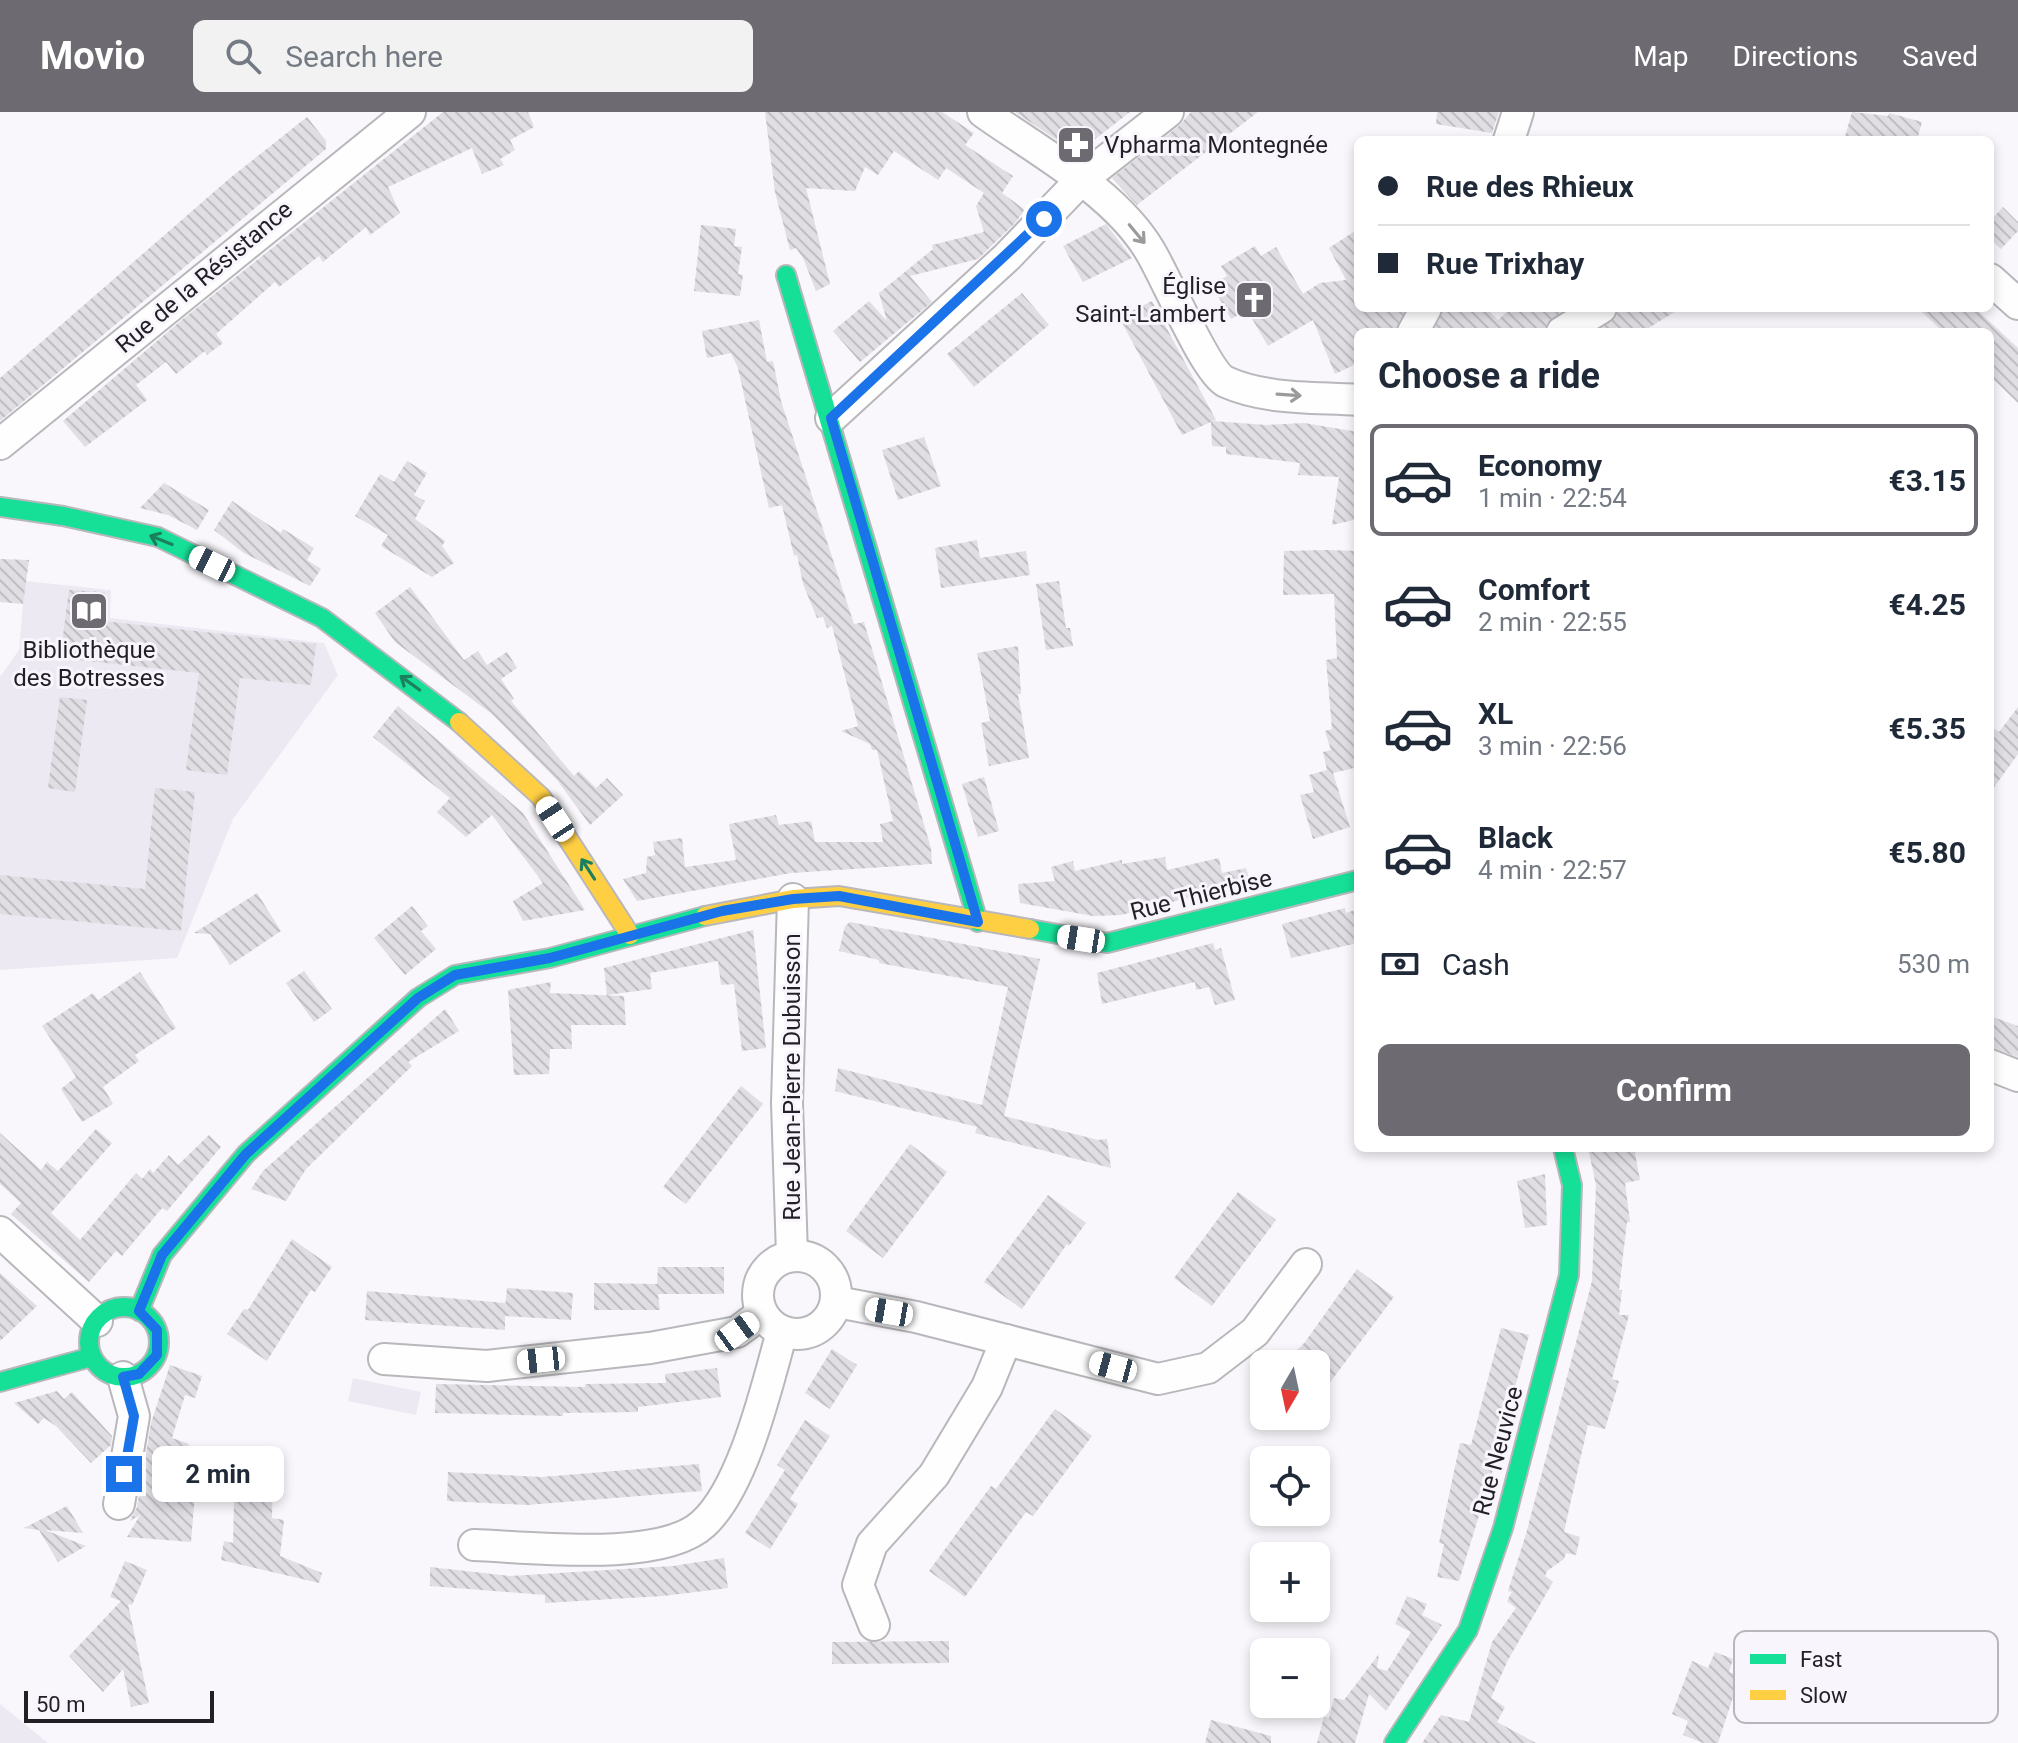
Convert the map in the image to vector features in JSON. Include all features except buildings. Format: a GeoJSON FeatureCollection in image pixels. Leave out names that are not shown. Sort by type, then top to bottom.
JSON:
{"type":"FeatureCollection","features":[{"type":"Feature","properties":{"kind":"street","name":"Rue de la Résistance"},"geometry":{"type":"LineString","coordinates":[[0,444],[410,112]]}},
{"type":"Feature","properties":{"kind":"street"},"geometry":{"type":"LineString","coordinates":[[983,112],[1109,201],[1149,249],[1202,351],[1223,381],[1266,394],[1354,400]]}},
{"type":"Feature","properties":{"kind":"street"},"geometry":{"type":"LineString","coordinates":[[831,418],[1007,257],[1081,180],[1168,112]]}},
{"type":"Feature","properties":{"kind":"street"},"geometry":{"type":"LineString","coordinates":[[1510,136],[1518,112]]}},
{"type":"Feature","properties":{"kind":"street"},"geometry":{"type":"LineString","coordinates":[[786,275],[831,418],[978,922]]}},
{"type":"Feature","properties":{"kind":"street"},"geometry":{"type":"LineString","coordinates":[[1994,283],[2018,304]]}},
{"type":"Feature","properties":{"kind":"street"},"geometry":{"type":"LineString","coordinates":[[1568,328],[1594,312]]}},
{"type":"Feature","properties":{"kind":"street"},"geometry":{"type":"LineString","coordinates":[[0,507],[63,516],[158,537],[322,618],[439,704],[541,797],[630,935]]}},
{"type":"Feature","properties":{"kind":"street","name":"Rue Thierbise"},"geometry":{"type":"LineString","coordinates":[[139,1311],[162,1255],[246,1154],[418,998],[455,975],[550,958],[722,911],[793,899],[839,896],[1107,943],[1354,881]]}},
{"type":"Feature","properties":{"kind":"street","name":"Rue Jean-Pierre Dubuisson"},"geometry":{"type":"LineString","coordinates":[[792,1255],[787,1103],[793,899]]}},
{"type":"Feature","properties":{"kind":"street"},"geometry":{"type":"LineString","coordinates":[[1994,1067],[2018,1076]]}},
{"type":"Feature","properties":{"kind":"street","name":"Rue Neuvice"},"geometry":{"type":"LineString","coordinates":[[1394,1743],[1468,1630],[1503,1528],[1569,1275],[1572,1185],[1564,1152]]}},
{"type":"Feature","properties":{"kind":"street"},"geometry":{"type":"LineString","coordinates":[[0,1232],[97,1321]]}},
{"type":"Feature","properties":{"kind":"street","name":"Rue Jean-Pierre Dubuisson"},"geometry":{"type":"LineString","coordinates":[[474,1545],[580,1550],[659,1546],[702,1525],[723,1496],[754,1432],[772,1323],[757,1289],[769,1266],[792,1255],[816,1260],[833,1278],[837,1302]]}},
{"type":"Feature","properties":{"kind":"street"},"geometry":{"type":"LineString","coordinates":[[384,1359],[487,1366],[650,1348],[772,1323],[805,1334],[826,1323],[837,1302],[916,1317],[1158,1379],[1208,1368],[1255,1332],[1306,1264]]}},
{"type":"Feature","properties":{"kind":"street"},"geometry":{"type":"LineString","coordinates":[[117,1308],[139,1311],[157,1330],[157,1355],[139,1374],[123,1377],[100,1368],[91,1357],[91,1332],[97,1321],[117,1308]]}},
{"type":"Feature","properties":{"kind":"street"},"geometry":{"type":"LineString","coordinates":[[874,1625],[858,1585],[872,1544],[934,1475],[987,1387],[1006,1340]]}},
{"type":"Feature","properties":{"kind":"street"},"geometry":{"type":"LineString","coordinates":[[0,1382],[91,1357]]}},
{"type":"Feature","properties":{"kind":"street"},"geometry":{"type":"LineString","coordinates":[[119,1504],[134,1416],[123,1377]]}},
{"type":"Feature","properties":{"kind":"shaded area"},"geometry":{"type":"Polygon","coordinates":[[[25,581],[111,590],[110,618],[324,643],[338,675],[233,819],[177,958],[0,970],[0,677],[19,650],[25,581]]]}},
{"type":"Feature","properties":{"kind":"shaded area"},"geometry":{"type":"Polygon","coordinates":[[[353,1378],[421,1392],[416,1415],[348,1401],[353,1378]]]}},
{"type":"Feature","properties":{"kind":"shaded area"},"geometry":{"type":"Polygon","coordinates":[[[0,1704],[48,1743],[0,1743],[0,1704]]]}},
{"type":"Feature","properties":{"kind":"traffic: fast"},"geometry":{"type":"LineString","coordinates":[[786,275],[978,922]]}},
{"type":"Feature","properties":{"kind":"traffic: fast"},"geometry":{"type":"LineString","coordinates":[[0,507],[63,516],[158,537],[322,618],[459,722]]}},
{"type":"Feature","properties":{"kind":"traffic: fast"},"geometry":{"type":"LineString","coordinates":[[1030,929],[1107,943],[1354,881]]}},
{"type":"Feature","properties":{"kind":"traffic: fast"},"geometry":{"type":"LineString","coordinates":[[139,1311],[162,1255],[246,1154],[418,998],[455,975],[550,958],[705,916]]}},
{"type":"Feature","properties":{"kind":"traffic: fast"},"geometry":{"type":"LineString","coordinates":[[1394,1743],[1468,1630],[1503,1528],[1569,1275],[1572,1185],[1564,1152]]}},
{"type":"Feature","properties":{"kind":"traffic: fast"},"geometry":{"type":"LineString","coordinates":[[124,1307],[143,1313],[153,1323],[159,1342],[153,1361],[143,1371],[124,1377],[105,1371],[95,1361],[89,1342],[95,1323],[105,1313],[124,1307]]}},
{"type":"Feature","properties":{"kind":"traffic: fast"},"geometry":{"type":"LineString","coordinates":[[0,1382],[91,1357]]}},
{"type":"Feature","properties":{"kind":"traffic: slow"},"geometry":{"type":"LineString","coordinates":[[459,722],[541,797],[630,935]]}},
{"type":"Feature","properties":{"kind":"traffic: slow"},"geometry":{"type":"LineString","coordinates":[[705,916],[793,899],[839,896],[1030,929]]}},
{"type":"Feature","properties":{"kind":"place","name":"Vpharma Montegnée"},"geometry":{"type":"Point","coordinates":[1076,145]}},
{"type":"Feature","properties":{"kind":"place","name":"Église Saint-Lambert"},"geometry":{"type":"Point","coordinates":[1254,300]}},
{"type":"Feature","properties":{"kind":"place","name":"Bibliothèque des Botresses"},"geometry":{"type":"Point","coordinates":[89,611]}},
{"type":"Feature","properties":{"kind":"route"},"geometry":{"type":"LineString","coordinates":[[124,1474],[134,1416],[123,1377],[139,1374],[149,1367],[157,1355],[157,1330],[151,1319],[139,1311],[162,1255],[246,1154],[418,998],[455,975],[550,958],[722,911],[793,899],[839,896],[978,922],[831,418],[1007,257],[1044,219]]}}]}
